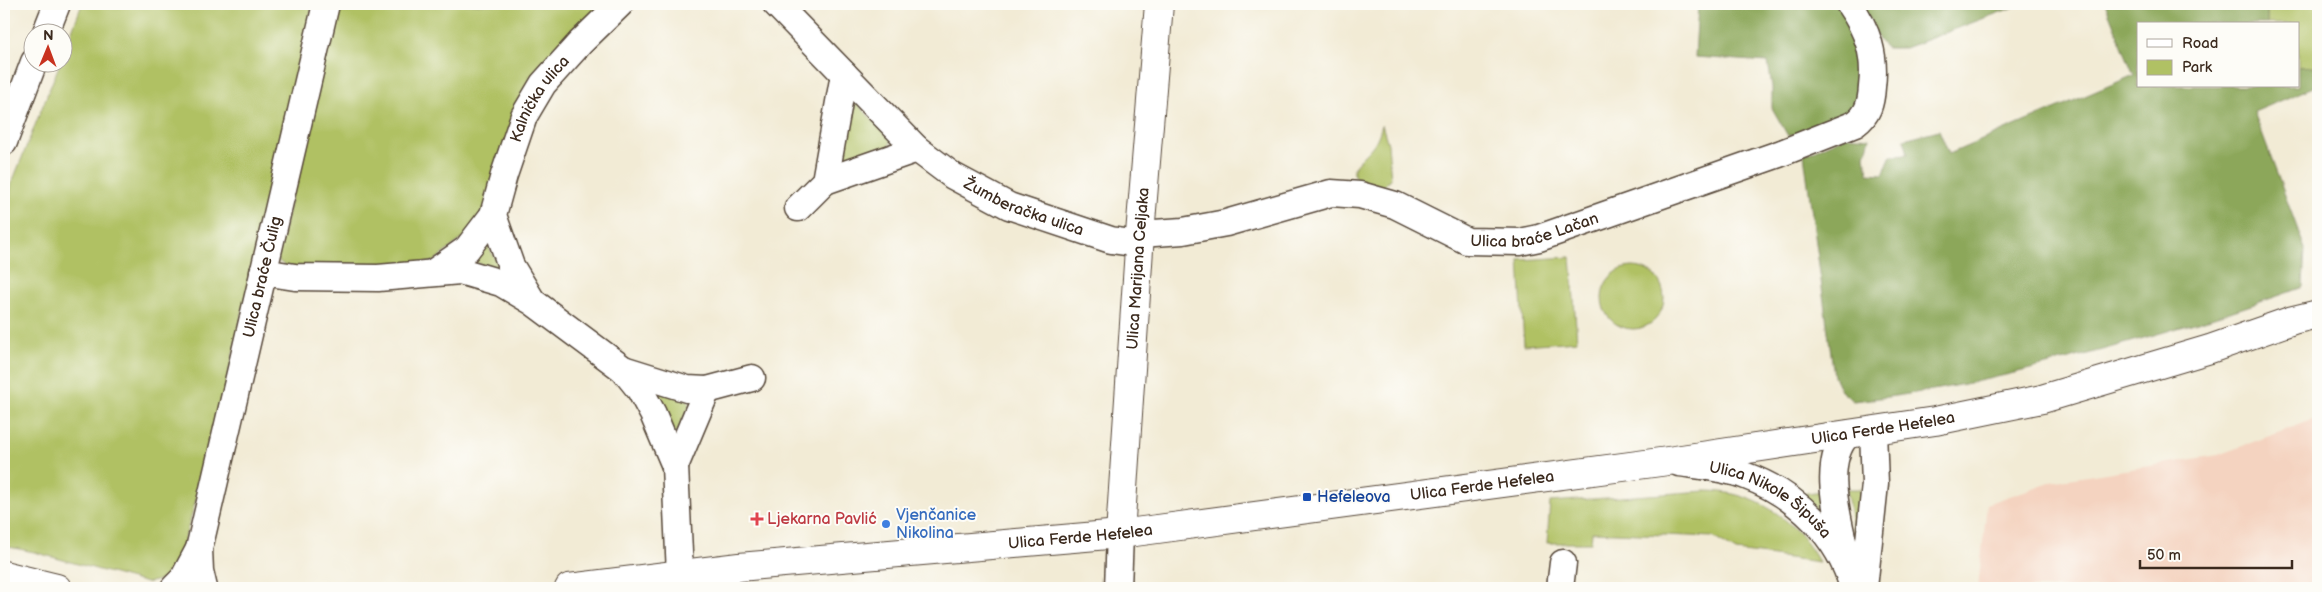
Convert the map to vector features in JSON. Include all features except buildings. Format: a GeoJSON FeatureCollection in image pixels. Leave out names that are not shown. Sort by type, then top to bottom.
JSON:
{"type":"FeatureCollection","features":[{"type":"Feature","properties":{"kind":"main road","name":"Ulica Marijana Celjaka"},"geometry":{"type":"LineString","coordinates":[[1120,534],[1140,239],[1159,4]]}},
{"type":"Feature","properties":{"kind":"main road","name":"Ulica Ferde Hefelea"},"geometry":{"type":"LineString","coordinates":[[569,588],[680,574],[716,579],[1120,534],[1668,461],[1954,418],[2042,399],[2210,349],[2306,317],[2318,304]]}},
{"type":"Feature","properties":{"kind":"main road"},"geometry":{"type":"LineString","coordinates":[[4,575],[57,588]]}},
{"type":"Feature","properties":{"kind":"street"},"geometry":{"type":"LineString","coordinates":[[50,22],[57,4]]}},
{"type":"Feature","properties":{"kind":"street","name":"Ulica braće Čulig"},"geometry":{"type":"LineString","coordinates":[[204,588],[200,571],[199,549],[326,4]]}},
{"type":"Feature","properties":{"kind":"street","name":"Kalnička ulica"},"geometry":{"type":"LineString","coordinates":[[434,272],[467,249],[493,215],[524,116],[543,84],[580,43],[620,4]]}},
{"type":"Feature","properties":{"kind":"street","name":"Žumberačka ulica"},"geometry":{"type":"LineString","coordinates":[[776,4],[917,149],[953,176],[1009,206],[1111,240],[1140,239]]}},
{"type":"Feature","properties":{"kind":"street","name":"Ulica braće Lačan"},"geometry":{"type":"LineString","coordinates":[[1140,239],[1226,223],[1331,193],[1360,195],[1395,204],[1467,242],[1520,242],[1539,238],[1779,154],[1855,124],[1865,117],[1872,91],[1872,53],[1863,26],[1849,4]]}},
{"type":"Feature","properties":{"kind":"street"},"geometry":{"type":"LineString","coordinates":[[4,142],[30,72]]}},
{"type":"Feature","properties":{"kind":"street"},"geometry":{"type":"LineString","coordinates":[[826,181],[844,74]]}},
{"type":"Feature","properties":{"kind":"street"},"geometry":{"type":"LineString","coordinates":[[798,208],[826,181],[917,149]]}},
{"type":"Feature","properties":{"kind":"street","name":"Kalnička ulica"},"geometry":{"type":"LineString","coordinates":[[493,215],[511,266],[532,302]]}},
{"type":"Feature","properties":{"kind":"street","name":"Kalnička ulica"},"geometry":{"type":"LineString","coordinates":[[263,272],[295,277],[378,278],[460,270],[484,276],[501,283],[532,302],[624,369],[640,390],[653,414],[675,466],[680,574]]}},
{"type":"Feature","properties":{"kind":"street","name":"Kalnička ulica"},"geometry":{"type":"LineString","coordinates":[[624,369],[687,389],[707,390],[752,378]]}},
{"type":"Feature","properties":{"kind":"street","name":"Kalnička ulica"},"geometry":{"type":"LineString","coordinates":[[675,466],[707,390]]}},
{"type":"Feature","properties":{"kind":"street"},"geometry":{"type":"LineString","coordinates":[[1855,583],[1875,484],[1861,432]]}},
{"type":"Feature","properties":{"kind":"street","name":"Ulica Nikole Šipuša"},"geometry":{"type":"LineString","coordinates":[[1855,583],[1834,486],[1833,472],[1837,450],[1861,432]]}},
{"type":"Feature","properties":{"kind":"street","name":"Ulica Nikole Šipuša"},"geometry":{"type":"LineString","coordinates":[[1668,461],[1727,470],[1771,487],[1795,504],[1824,531],[1837,549],[1855,583]]}},
{"type":"Feature","properties":{"kind":"street"},"geometry":{"type":"LineString","coordinates":[[1118,588],[1120,534]]}},
{"type":"Feature","properties":{"kind":"street","name":"Ulica braće Čulig"},"geometry":{"type":"LineString","coordinates":[[174,588],[182,579],[199,549]]}},
{"type":"Feature","properties":{"kind":"shaded area"},"geometry":{"type":"Polygon","coordinates":[[[2318,418],[2318,588],[1978,588],[1987,504],[2050,482],[2218,455],[2318,418]]]}},
{"type":"Feature","properties":{"kind":"green space"},"geometry":{"type":"Polygon","coordinates":[[[82,4],[313,4],[213,441],[181,552],[167,578],[147,583],[34,552],[4,546],[4,246],[7,235],[11,185],[56,72],[72,72],[72,31],[82,4]]]}},
{"type":"Feature","properties":{"kind":"green space"},"geometry":{"type":"Polygon","coordinates":[[[335,4],[603,4],[481,217],[463,238],[433,262],[410,265],[288,268],[277,260],[335,4]]]}},
{"type":"Feature","properties":{"kind":"green space"},"geometry":{"type":"Polygon","coordinates":[[[1698,4],[1841,4],[1862,38],[1863,96],[1852,113],[1833,124],[1788,136],[1772,108],[1772,87],[1768,62],[1695,57],[1698,4]]]}},
{"type":"Feature","properties":{"kind":"green space"},"geometry":{"type":"Polygon","coordinates":[[[1861,4],[2022,4],[1905,48],[1886,48],[1879,40],[1861,4]]]}},
{"type":"Feature","properties":{"kind":"green space"},"geometry":{"type":"Polygon","coordinates":[[[2105,4],[2267,4],[2267,22],[2137,22],[2137,88],[2300,88],[2300,67],[2318,66],[2318,85],[2254,112],[2305,249],[2303,287],[2196,323],[2096,352],[1993,378],[1923,392],[1853,401],[1841,391],[1834,376],[1804,155],[1847,136],[1870,138],[1865,156],[1868,173],[1883,174],[1891,155],[1908,154],[1904,139],[1939,130],[1949,154],[2134,75],[2105,4]]]}},
{"type":"Feature","properties":{"kind":"green space"},"geometry":{"type":"Polygon","coordinates":[[[2267,4],[2318,4],[2318,66],[2300,67],[2300,22],[2267,22],[2267,4]]]}},
{"type":"Feature","properties":{"kind":"green space"},"geometry":{"type":"Polygon","coordinates":[[[853,99],[891,140],[889,147],[839,164],[853,99]]]}},
{"type":"Feature","properties":{"kind":"green space"},"geometry":{"type":"Polygon","coordinates":[[[1382,125],[1388,144],[1391,179],[1380,189],[1359,184],[1354,169],[1355,165],[1374,145],[1382,125]]]}},
{"type":"Feature","properties":{"kind":"green space"},"geometry":{"type":"Polygon","coordinates":[[[487,244],[498,264],[497,268],[472,262],[472,256],[487,244]]]}},
{"type":"Feature","properties":{"kind":"green space"},"geometry":{"type":"Polygon","coordinates":[[[1571,257],[1577,341],[1524,345],[1519,260],[1571,257]]]}},
{"type":"Feature","properties":{"kind":"green space"},"geometry":{"type":"Polygon","coordinates":[[[1633,267],[1645,270],[1655,276],[1661,286],[1664,298],[1661,310],[1655,320],[1645,326],[1633,329],[1621,326],[1611,320],[1605,310],[1602,298],[1605,286],[1611,276],[1621,270],[1633,267]]]}},
{"type":"Feature","properties":{"kind":"green space"},"geometry":{"type":"Polygon","coordinates":[[[660,392],[688,400],[690,405],[677,432],[673,432],[657,395],[660,392]]]}},
{"type":"Feature","properties":{"kind":"green space"},"geometry":{"type":"Polygon","coordinates":[[[1846,489],[1860,489],[1861,531],[1858,536],[1854,533],[1846,489]]]}},
{"type":"Feature","properties":{"kind":"green space"},"geometry":{"type":"Polygon","coordinates":[[[1705,491],[1741,496],[1772,510],[1798,532],[1819,562],[1736,551],[1713,537],[1592,532],[1591,543],[1547,543],[1550,502],[1705,491]]]}},
{"type":"Feature","properties":{"kind":"green space"},"geometry":{"type":"Polygon","coordinates":[[[1825,491],[1830,525],[1804,497],[1806,493],[1825,491]]]}},
{"type":"Feature","properties":{"kind":"place","name":"Hefeleova"},"geometry":{"type":"Point","coordinates":[1307,497]}},
{"type":"Feature","properties":{"kind":"place","name":"Ljekarna Pavlić"},"geometry":{"type":"Point","coordinates":[757,519]}},
{"type":"Feature","properties":{"kind":"place","name":"Vjenčanice Nikolina"},"geometry":{"type":"Point","coordinates":[886,524]}}]}
